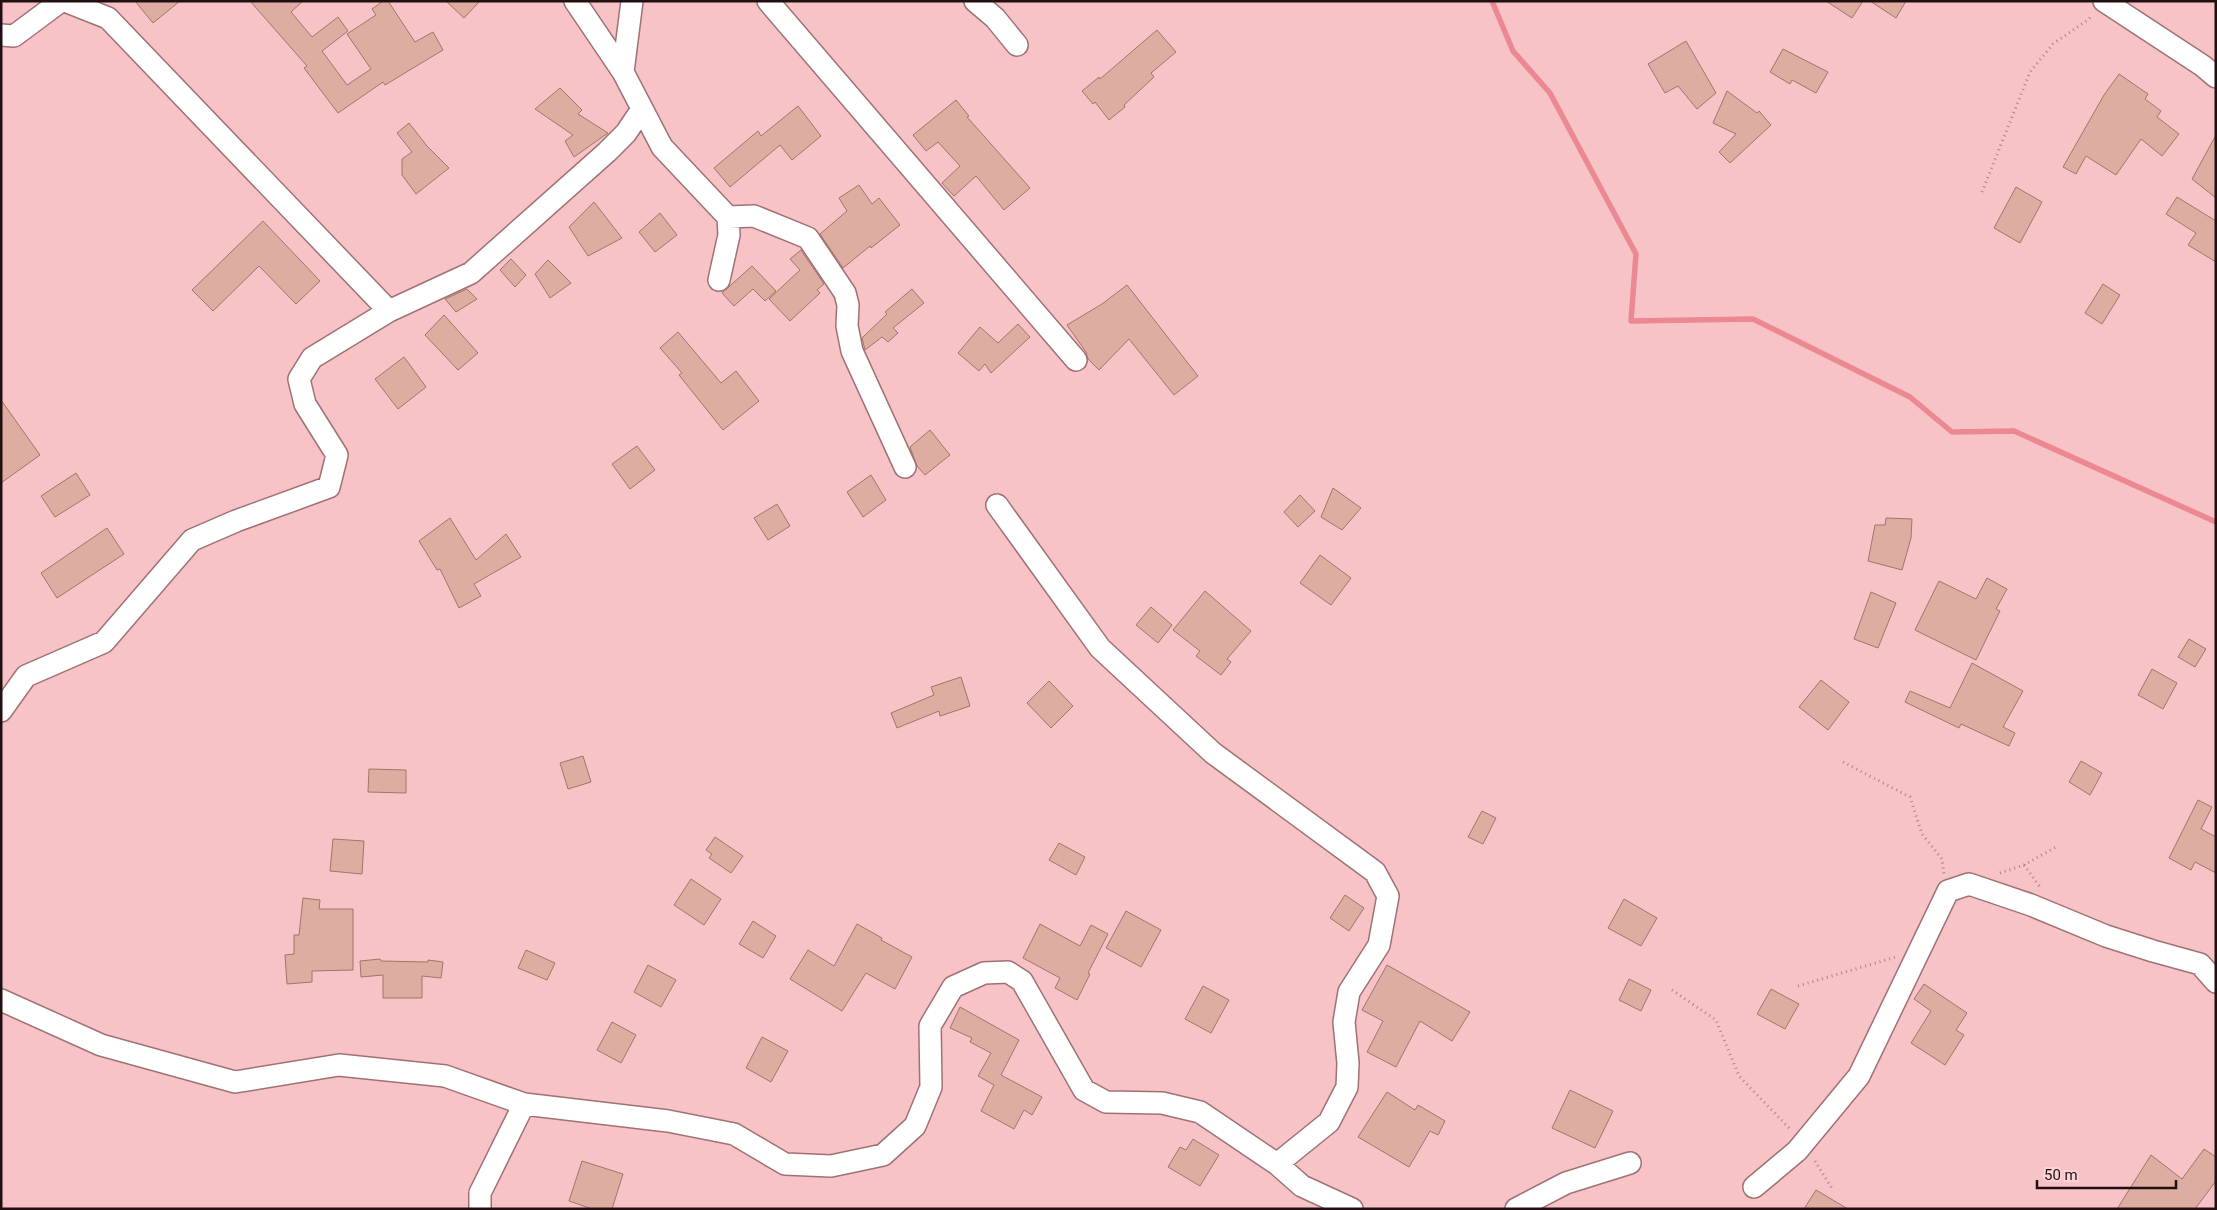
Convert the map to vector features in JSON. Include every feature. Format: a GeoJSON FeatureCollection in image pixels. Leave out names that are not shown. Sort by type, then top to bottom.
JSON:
{"type":"FeatureCollection","features":[{"type":"Feature","properties":{"kind":"street"},"geometry":{"type":"LineString","coordinates":[[1,36],[14,36],[61,1]]}},
{"type":"Feature","properties":{"kind":"street"},"geometry":{"type":"LineString","coordinates":[[65,1],[108,18],[389,312]]}},
{"type":"Feature","properties":{"kind":"street"},"geometry":{"type":"LineString","coordinates":[[575,1],[623,72],[662,147],[728,217],[729,234],[719,280]]}},
{"type":"Feature","properties":{"kind":"street"},"geometry":{"type":"LineString","coordinates":[[623,72],[632,1]]}},
{"type":"Feature","properties":{"kind":"street"},"geometry":{"type":"LineString","coordinates":[[768,1],[1076,360]]}},
{"type":"Feature","properties":{"kind":"street"},"geometry":{"type":"LineString","coordinates":[[975,1],[995,18],[1017,45]]}},
{"type":"Feature","properties":{"kind":"street"},"geometry":{"type":"LineString","coordinates":[[2100,4],[2203,66],[2216,77]]}},
{"type":"Feature","properties":{"kind":"street"},"geometry":{"type":"LineString","coordinates":[[1,711],[26,676],[104,642],[192,540],[236,521],[329,487],[337,455],[305,404],[299,379],[312,358],[389,312],[470,273],[607,152],[626,133],[642,109]]}},
{"type":"Feature","properties":{"kind":"street"},"geometry":{"type":"LineString","coordinates":[[728,217],[754,216],[808,238],[845,293],[848,305],[847,326],[852,351],[905,467]]}},
{"type":"Feature","properties":{"kind":"street"},"geometry":{"type":"LineString","coordinates":[[997,506],[1100,648],[1213,753],[1375,872],[1388,896],[1379,945],[1349,992],[1344,1022],[1348,1063],[1347,1087],[1329,1122],[1277,1164]]}},
{"type":"Feature","properties":{"kind":"street"},"geometry":{"type":"LineString","coordinates":[[1754,1187],[1803,1143],[1859,1076],[1948,891],[1969,884],[2032,905],[2106,936],[2200,964],[2216,982]]}},
{"type":"Feature","properties":{"kind":"street"},"geometry":{"type":"LineString","coordinates":[[1,1000],[100,1045],[235,1082],[339,1065],[445,1076],[524,1104],[668,1121],[734,1134],[785,1164],[831,1166],[883,1155],[914,1126],[931,1087],[930,1026],[953,987],[984,973],[1008,972],[1022,981],[1084,1090],[1106,1102],[1162,1103],[1200,1112],[1277,1164],[1302,1186],[1352,1209]]}},
{"type":"Feature","properties":{"kind":"street"},"geometry":{"type":"LineString","coordinates":[[480,1209],[480,1194],[524,1104]]}},
{"type":"Feature","properties":{"kind":"street"},"geometry":{"type":"LineString","coordinates":[[1516,1209],[1566,1184],[1630,1163]]}},
{"type":"Feature","properties":{"kind":"street"},"geometry":{"type":"LineString","coordinates":[[1302,1186],[1310,1209]]}},
{"type":"Feature","properties":{"kind":"path"},"geometry":{"type":"LineString","coordinates":[[1982,192],[2030,72],[2053,44],[2089,20],[2100,4]]}},
{"type":"Feature","properties":{"kind":"path"},"geometry":{"type":"LineString","coordinates":[[1843,762],[1910,797],[1922,834],[1942,859],[1948,891]]}},
{"type":"Feature","properties":{"kind":"path"},"geometry":{"type":"LineString","coordinates":[[1969,884],[2024,865],[2056,847]]}},
{"type":"Feature","properties":{"kind":"path"},"geometry":{"type":"LineString","coordinates":[[1798,986],[1920,949]]}},
{"type":"Feature","properties":{"kind":"path"},"geometry":{"type":"LineString","coordinates":[[1672,990],[1716,1020],[1739,1076],[1803,1143],[1833,1190]]}},
{"type":"Feature","properties":{"kind":"building"},"geometry":{"type":"Polygon","coordinates":[[[135,1],[180,1],[153,23],[135,1]]]}},
{"type":"Feature","properties":{"kind":"building"},"geometry":{"type":"Polygon","coordinates":[[[250,1],[303,1],[291,12],[312,37],[338,17],[348,31],[322,51],[347,85],[371,69],[347,34],[376,15],[372,9],[383,1],[388,1],[415,42],[433,32],[443,50],[385,85],[383,82],[338,113],[304,68],[307,66],[250,1]]]}},
{"type":"Feature","properties":{"kind":"building"},"geometry":{"type":"Polygon","coordinates":[[[446,1],[480,1],[464,18],[446,1]]]}},
{"type":"Feature","properties":{"kind":"building"},"geometry":{"type":"Polygon","coordinates":[[[1826,1],[1863,1],[1852,18],[1826,1]]]}},
{"type":"Feature","properties":{"kind":"building"},"geometry":{"type":"Polygon","coordinates":[[[1870,1],[1906,1],[1896,18],[1870,1]]]}},
{"type":"Feature","properties":{"kind":"building"},"geometry":{"type":"Polygon","coordinates":[[[1157,30],[1176,52],[1151,73],[1154,77],[1124,105],[1125,107],[1109,120],[1095,102],[1093,104],[1082,91],[1099,77],[1100,79],[1157,30]]]}},
{"type":"Feature","properties":{"kind":"building"},"geometry":{"type":"Polygon","coordinates":[[[1686,41],[1716,93],[1697,109],[1678,86],[1665,93],[1648,64],[1686,41]]]}},
{"type":"Feature","properties":{"kind":"building"},"geometry":{"type":"Polygon","coordinates":[[[1783,49],[1828,72],[1816,93],[1792,80],[1790,84],[1770,72],[1783,49]]]}},
{"type":"Feature","properties":{"kind":"building"},"geometry":{"type":"Polygon","coordinates":[[[2119,74],[2148,94],[2145,99],[2161,111],[2157,117],[2179,134],[2162,156],[2141,139],[2116,175],[2086,156],[2076,174],[2063,167],[2104,95],[2119,74]]]}},
{"type":"Feature","properties":{"kind":"building"},"geometry":{"type":"Polygon","coordinates":[[[560,88],[582,110],[578,114],[608,133],[574,157],[565,141],[573,135],[535,109],[560,88]]]}},
{"type":"Feature","properties":{"kind":"building"},"geometry":{"type":"Polygon","coordinates":[[[1727,91],[1757,113],[1759,111],[1771,125],[1730,163],[1719,152],[1736,134],[1713,123],[1727,91]]]}},
{"type":"Feature","properties":{"kind":"building"},"geometry":{"type":"Polygon","coordinates":[[[956,100],[969,116],[967,117],[1030,188],[1004,210],[976,176],[954,196],[942,183],[960,166],[938,142],[926,151],[913,135],[956,100]]]}},
{"type":"Feature","properties":{"kind":"building"},"geometry":{"type":"Polygon","coordinates":[[[798,106],[821,136],[792,160],[780,145],[730,187],[714,168],[758,131],[761,136],[798,106]]]}},
{"type":"Feature","properties":{"kind":"building"},"geometry":{"type":"Polygon","coordinates":[[[409,123],[427,146],[449,168],[416,194],[402,175],[402,159],[412,152],[397,133],[409,123]]]}},
{"type":"Feature","properties":{"kind":"building"},"geometry":{"type":"Polygon","coordinates":[[[2216,135],[2216,198],[2192,179],[2216,135]]]}},
{"type":"Feature","properties":{"kind":"building"},"geometry":{"type":"Polygon","coordinates":[[[859,185],[872,204],[879,198],[900,225],[843,268],[820,234],[847,211],[839,198],[859,185]]]}},
{"type":"Feature","properties":{"kind":"building"},"geometry":{"type":"Polygon","coordinates":[[[2016,187],[2042,202],[2020,243],[1994,228],[2016,187]]]}},
{"type":"Feature","properties":{"kind":"building"},"geometry":{"type":"Polygon","coordinates":[[[2177,197],[2216,221],[2216,262],[2188,245],[2196,233],[2166,214],[2177,197]]]}},
{"type":"Feature","properties":{"kind":"building"},"geometry":{"type":"Polygon","coordinates":[[[594,202],[622,238],[588,256],[569,227],[594,202]]]}},
{"type":"Feature","properties":{"kind":"building"},"geometry":{"type":"Polygon","coordinates":[[[660,213],[677,235],[655,252],[639,232],[660,213]]]}},
{"type":"Feature","properties":{"kind":"building"},"geometry":{"type":"Polygon","coordinates":[[[263,221],[320,281],[296,304],[259,266],[213,311],[192,290],[263,221]]]}},
{"type":"Feature","properties":{"kind":"building"},"geometry":{"type":"Polygon","coordinates":[[[801,250],[824,284],[817,290],[820,293],[790,321],[769,299],[800,270],[790,259],[801,250]]]}},
{"type":"Feature","properties":{"kind":"building"},"geometry":{"type":"Polygon","coordinates":[[[511,259],[526,275],[515,287],[500,270],[511,259]]]}},
{"type":"Feature","properties":{"kind":"building"},"geometry":{"type":"Polygon","coordinates":[[[548,260],[571,283],[550,298],[535,274],[548,260]]]}},
{"type":"Feature","properties":{"kind":"building"},"geometry":{"type":"Polygon","coordinates":[[[752,266],[776,291],[765,301],[753,289],[734,306],[722,293],[752,266]]]}},
{"type":"Feature","properties":{"kind":"building"},"geometry":{"type":"Polygon","coordinates":[[[2103,284],[2120,295],[2102,324],[2085,313],[2103,284]]]}},
{"type":"Feature","properties":{"kind":"building"},"geometry":{"type":"Polygon","coordinates":[[[1127,285],[1198,376],[1174,395],[1129,339],[1099,370],[1088,359],[1086,352],[1067,325],[1102,304],[1127,285]]]}},
{"type":"Feature","properties":{"kind":"building"},"geometry":{"type":"Polygon","coordinates":[[[467,289],[477,299],[456,312],[445,299],[467,289]]]}},
{"type":"Feature","properties":{"kind":"building"},"geometry":{"type":"Polygon","coordinates":[[[912,289],[924,303],[893,328],[898,333],[888,342],[882,337],[865,350],[862,338],[887,314],[885,312],[912,289]]]}},
{"type":"Feature","properties":{"kind":"building"},"geometry":{"type":"Polygon","coordinates":[[[444,315],[478,353],[458,370],[425,335],[444,315]]]}},
{"type":"Feature","properties":{"kind":"building"},"geometry":{"type":"Polygon","coordinates":[[[1018,324],[1030,337],[991,373],[985,364],[979,371],[958,353],[980,327],[998,343],[1018,324]]]}},
{"type":"Feature","properties":{"kind":"building"},"geometry":{"type":"Polygon","coordinates":[[[678,332],[721,383],[736,371],[759,401],[723,430],[679,375],[682,373],[660,348],[678,332]]]}},
{"type":"Feature","properties":{"kind":"building"},"geometry":{"type":"Polygon","coordinates":[[[404,357],[426,387],[398,409],[375,379],[404,357]]]}},
{"type":"Feature","properties":{"kind":"building"},"geometry":{"type":"Polygon","coordinates":[[[1,400],[40,455],[1,483],[1,400]]]}},
{"type":"Feature","properties":{"kind":"building"},"geometry":{"type":"Polygon","coordinates":[[[930,430],[950,455],[925,475],[917,466],[910,447],[930,430]]]}},
{"type":"Feature","properties":{"kind":"building"},"geometry":{"type":"Polygon","coordinates":[[[637,446],[655,470],[630,489],[612,464],[637,446]]]}},
{"type":"Feature","properties":{"kind":"building"},"geometry":{"type":"Polygon","coordinates":[[[76,473],[90,495],[55,517],[41,496],[76,473]]]}},
{"type":"Feature","properties":{"kind":"building"},"geometry":{"type":"Polygon","coordinates":[[[871,475],[886,500],[863,517],[847,492],[871,475]]]}},
{"type":"Feature","properties":{"kind":"building"},"geometry":{"type":"Polygon","coordinates":[[[1333,488],[1361,508],[1342,530],[1321,517],[1333,488]]]}},
{"type":"Feature","properties":{"kind":"building"},"geometry":{"type":"Polygon","coordinates":[[[1300,495],[1315,511],[1298,527],[1284,512],[1300,495]]]}},
{"type":"Feature","properties":{"kind":"building"},"geometry":{"type":"Polygon","coordinates":[[[777,504],[790,526],[768,540],[754,518],[777,504]]]}},
{"type":"Feature","properties":{"kind":"building"},"geometry":{"type":"Polygon","coordinates":[[[450,518],[476,560],[506,534],[521,557],[474,584],[481,596],[459,608],[440,569],[437,570],[419,541],[450,518]]]}},
{"type":"Feature","properties":{"kind":"building"},"geometry":{"type":"Polygon","coordinates":[[[1886,518],[1912,519],[1911,538],[1902,570],[1868,561],[1875,525],[1885,525],[1886,518]]]}},
{"type":"Feature","properties":{"kind":"building"},"geometry":{"type":"Polygon","coordinates":[[[107,528],[124,554],[57,598],[41,573],[107,528]]]}},
{"type":"Feature","properties":{"kind":"building"},"geometry":{"type":"Polygon","coordinates":[[[1320,555],[1351,578],[1331,605],[1300,583],[1320,555]]]}},
{"type":"Feature","properties":{"kind":"building"},"geometry":{"type":"Polygon","coordinates":[[[1987,578],[2007,589],[1996,609],[2000,611],[1976,660],[1915,630],[1939,581],[1976,599],[1987,578]]]}},
{"type":"Feature","properties":{"kind":"building"},"geometry":{"type":"Polygon","coordinates":[[[1205,591],[1251,631],[1227,659],[1231,662],[1221,675],[1196,656],[1200,651],[1173,630],[1205,591]]]}},
{"type":"Feature","properties":{"kind":"building"},"geometry":{"type":"Polygon","coordinates":[[[1871,592],[1896,603],[1878,648],[1854,639],[1871,592]]]}},
{"type":"Feature","properties":{"kind":"building"},"geometry":{"type":"Polygon","coordinates":[[[1151,607],[1172,625],[1158,643],[1136,625],[1151,607]]]}},
{"type":"Feature","properties":{"kind":"building"},"geometry":{"type":"Polygon","coordinates":[[[2189,639],[2206,649],[2195,667],[2178,657],[2189,639]]]}},
{"type":"Feature","properties":{"kind":"building"},"geometry":{"type":"Polygon","coordinates":[[[1972,663],[2023,691],[2003,727],[2015,733],[2009,746],[1961,724],[1959,728],[1905,702],[1910,691],[1950,708],[1972,663]]]}},
{"type":"Feature","properties":{"kind":"building"},"geometry":{"type":"Polygon","coordinates":[[[2152,669],[2177,683],[2163,709],[2138,695],[2152,669]]]}},
{"type":"Feature","properties":{"kind":"building"},"geometry":{"type":"Polygon","coordinates":[[[961,677],[970,706],[940,716],[939,711],[897,728],[891,713],[934,695],[931,687],[961,677]]]}},
{"type":"Feature","properties":{"kind":"building"},"geometry":{"type":"Polygon","coordinates":[[[1821,680],[1849,702],[1828,730],[1799,707],[1821,680]]]}},
{"type":"Feature","properties":{"kind":"building"},"geometry":{"type":"Polygon","coordinates":[[[1049,681],[1073,706],[1051,728],[1027,703],[1049,681]]]}},
{"type":"Feature","properties":{"kind":"building"},"geometry":{"type":"Polygon","coordinates":[[[583,756],[591,782],[568,789],[560,763],[583,756]]]}},
{"type":"Feature","properties":{"kind":"building"},"geometry":{"type":"Polygon","coordinates":[[[2081,761],[2102,773],[2090,795],[2069,782],[2081,761]]]}},
{"type":"Feature","properties":{"kind":"building"},"geometry":{"type":"Polygon","coordinates":[[[369,769],[406,770],[406,793],[368,792],[369,769]]]}},
{"type":"Feature","properties":{"kind":"building"},"geometry":{"type":"Polygon","coordinates":[[[2198,800],[2212,807],[2201,829],[2216,837],[2216,873],[2195,862],[2191,870],[2169,858],[2198,800]]]}},
{"type":"Feature","properties":{"kind":"building"},"geometry":{"type":"Polygon","coordinates":[[[1482,811],[1496,818],[1483,844],[1468,837],[1482,811]]]}},
{"type":"Feature","properties":{"kind":"building"},"geometry":{"type":"Polygon","coordinates":[[[715,837],[743,856],[731,873],[709,858],[712,854],[706,850],[715,837]]]}},
{"type":"Feature","properties":{"kind":"building"},"geometry":{"type":"Polygon","coordinates":[[[333,839],[364,841],[362,874],[330,871],[333,839]]]}},
{"type":"Feature","properties":{"kind":"building"},"geometry":{"type":"Polygon","coordinates":[[[1059,843],[1085,857],[1076,875],[1049,860],[1059,843]]]}},
{"type":"Feature","properties":{"kind":"building"},"geometry":{"type":"Polygon","coordinates":[[[691,879],[721,899],[704,925],[674,905],[691,879]]]}},
{"type":"Feature","properties":{"kind":"building"},"geometry":{"type":"Polygon","coordinates":[[[1345,895],[1364,908],[1349,931],[1330,918],[1345,895]]]}},
{"type":"Feature","properties":{"kind":"building"},"geometry":{"type":"Polygon","coordinates":[[[303,898],[320,900],[319,909],[353,909],[353,970],[312,971],[312,982],[287,984],[285,955],[294,954],[294,935],[299,935],[303,898]]]}},
{"type":"Feature","properties":{"kind":"building"},"geometry":{"type":"Polygon","coordinates":[[[1624,899],[1657,918],[1641,946],[1608,928],[1624,899]]]}},
{"type":"Feature","properties":{"kind":"building"},"geometry":{"type":"Polygon","coordinates":[[[1126,911],[1161,930],[1141,967],[1106,948],[1126,911]]]}},
{"type":"Feature","properties":{"kind":"building"},"geometry":{"type":"Polygon","coordinates":[[[753,921],[776,936],[763,958],[739,944],[753,921]]]}},
{"type":"Feature","properties":{"kind":"building"},"geometry":{"type":"Polygon","coordinates":[[[857,924],[912,957],[895,989],[866,973],[842,1011],[790,979],[808,950],[834,966],[857,924]]]}},
{"type":"Feature","properties":{"kind":"building"},"geometry":{"type":"Polygon","coordinates":[[[1040,924],[1080,946],[1091,925],[1108,934],[1088,973],[1090,974],[1077,1000],[1055,988],[1060,978],[1023,958],[1040,924]]]}},
{"type":"Feature","properties":{"kind":"building"},"geometry":{"type":"Polygon","coordinates":[[[526,950],[555,963],[547,980],[518,968],[526,950]]]}},
{"type":"Feature","properties":{"kind":"building"},"geometry":{"type":"Polygon","coordinates":[[[380,959],[381,961],[428,962],[428,960],[443,962],[441,978],[422,976],[422,998],[383,998],[383,975],[361,977],[360,961],[380,959]]]}},
{"type":"Feature","properties":{"kind":"building"},"geometry":{"type":"Polygon","coordinates":[[[648,965],[676,980],[661,1007],[634,992],[648,965]]]}},
{"type":"Feature","properties":{"kind":"building"},"geometry":{"type":"Polygon","coordinates":[[[1387,965],[1470,1012],[1452,1041],[1420,1021],[1396,1067],[1367,1052],[1383,1021],[1362,1010],[1387,965]]]}},
{"type":"Feature","properties":{"kind":"building"},"geometry":{"type":"Polygon","coordinates":[[[1629,979],[1651,990],[1641,1011],[1619,1000],[1629,979]]]}},
{"type":"Feature","properties":{"kind":"building"},"geometry":{"type":"Polygon","coordinates":[[[1924,984],[1967,1013],[1956,1030],[1964,1035],[1945,1065],[1911,1043],[1931,1011],[1914,999],[1924,984]]]}},
{"type":"Feature","properties":{"kind":"building"},"geometry":{"type":"Polygon","coordinates":[[[1203,986],[1229,1000],[1211,1033],[1185,1019],[1203,986]]]}},
{"type":"Feature","properties":{"kind":"building"},"geometry":{"type":"Polygon","coordinates":[[[1771,989],[1799,1004],[1785,1029],[1757,1014],[1771,989]]]}},
{"type":"Feature","properties":{"kind":"building"},"geometry":{"type":"Polygon","coordinates":[[[960,1007],[1019,1040],[1001,1075],[1042,1097],[1032,1115],[1024,1110],[1014,1129],[981,1111],[994,1085],[978,1076],[991,1053],[970,1042],[972,1038],[950,1028],[960,1007]]]}},
{"type":"Feature","properties":{"kind":"building"},"geometry":{"type":"Polygon","coordinates":[[[612,1022],[636,1035],[621,1063],[597,1050],[612,1022]]]}},
{"type":"Feature","properties":{"kind":"building"},"geometry":{"type":"Polygon","coordinates":[[[762,1037],[788,1051],[771,1082],[746,1068],[762,1037]]]}},
{"type":"Feature","properties":{"kind":"building"},"geometry":{"type":"Polygon","coordinates":[[[1570,1090],[1613,1111],[1595,1148],[1552,1128],[1570,1090]]]}},
{"type":"Feature","properties":{"kind":"building"},"geometry":{"type":"Polygon","coordinates":[[[1387,1092],[1415,1110],[1418,1105],[1445,1121],[1438,1135],[1430,1131],[1409,1167],[1358,1137],[1387,1092]]]}},
{"type":"Feature","properties":{"kind":"building"},"geometry":{"type":"Polygon","coordinates":[[[1193,1139],[1219,1155],[1200,1186],[1168,1167],[1180,1147],[1186,1150],[1193,1139]]]}},
{"type":"Feature","properties":{"kind":"building"},"geometry":{"type":"Polygon","coordinates":[[[2204,1149],[2216,1157],[2216,1181],[2195,1209],[2117,1209],[2151,1155],[2182,1179],[2204,1149]]]}},
{"type":"Feature","properties":{"kind":"building"},"geometry":{"type":"Polygon","coordinates":[[[582,1161],[623,1174],[612,1209],[592,1209],[569,1201],[582,1161]]]}},
{"type":"Feature","properties":{"kind":"building"},"geometry":{"type":"Polygon","coordinates":[[[1816,1190],[1848,1209],[1804,1209],[1816,1190]]]}},
{"type":"Feature","properties":{"kind":"waterway"},"geometry":{"type":"LineString","coordinates":[[1492,1],[1513,51],[1550,93],[1636,254],[1631,321],[1753,319],[1910,397],[1952,432],[2014,431],[2216,522]]}}]}
